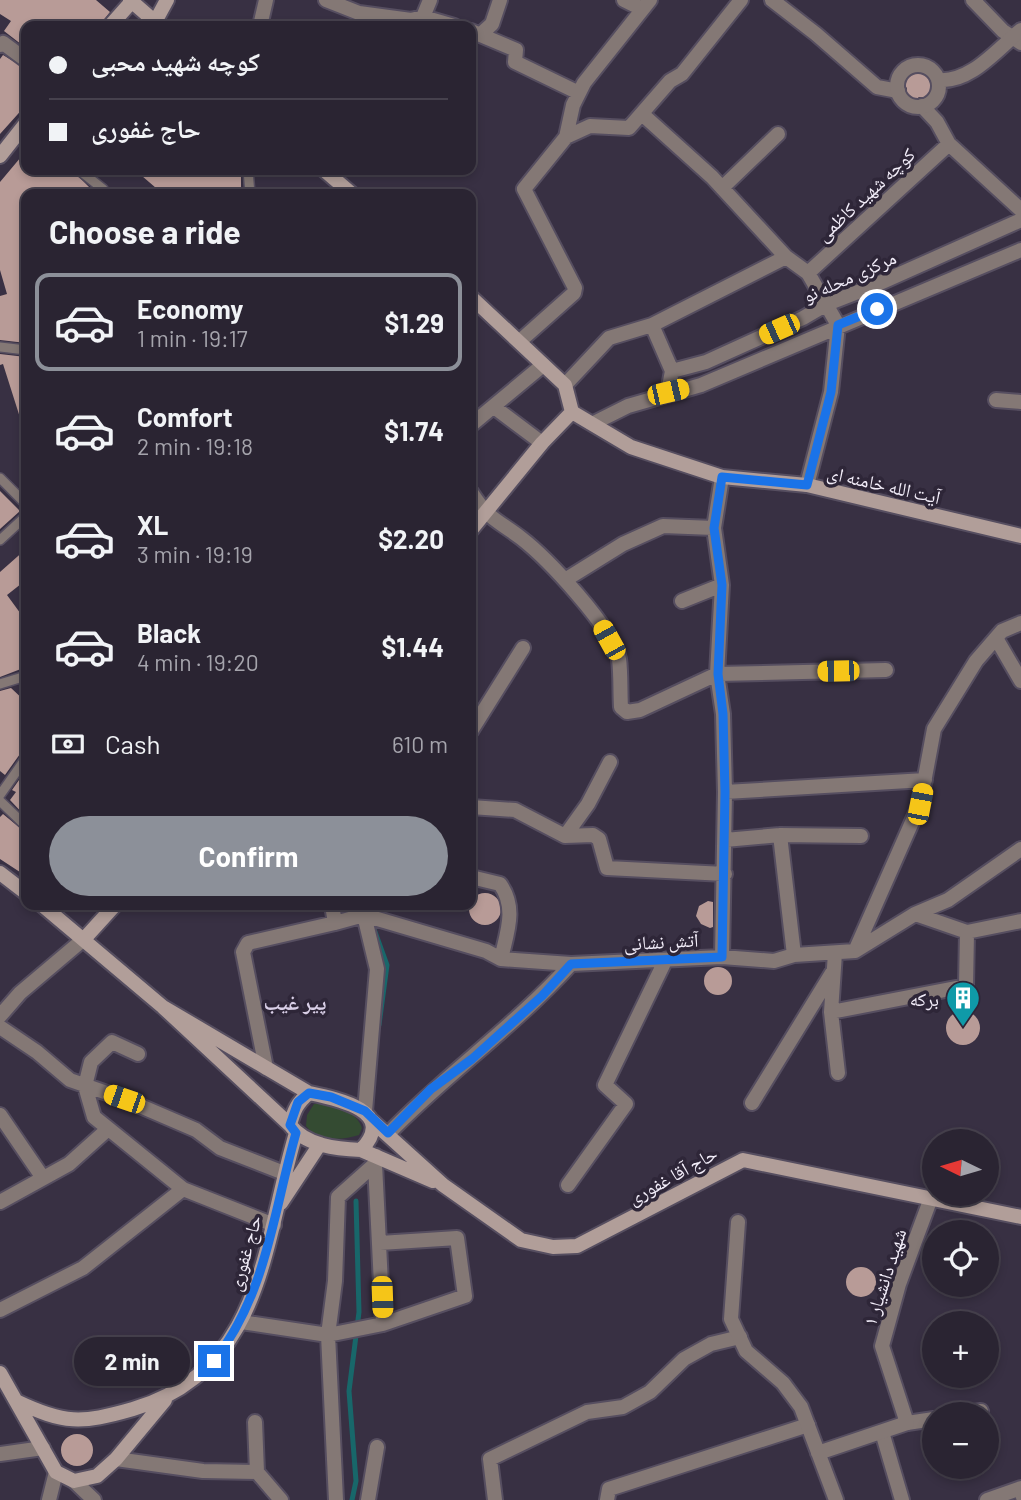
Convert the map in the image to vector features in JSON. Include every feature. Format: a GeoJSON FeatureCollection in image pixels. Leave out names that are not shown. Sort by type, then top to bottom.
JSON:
{"type":"FeatureCollection","features":[{"type":"Feature","properties":{"kind":"main road"},"geometry":{"type":"LineString","coordinates":[[114,21],[131,0],[154,21]]}},
{"type":"Feature","properties":{"kind":"main road"},"geometry":{"type":"LineString","coordinates":[[158,21],[167,0]]}},
{"type":"Feature","properties":{"kind":"main road"},"geometry":{"type":"LineString","coordinates":[[0,156],[21,129]]}},
{"type":"Feature","properties":{"kind":"main road"},"geometry":{"type":"LineString","coordinates":[[330,175],[346,189]]}},
{"type":"Feature","properties":{"kind":"main road"},"geometry":{"type":"LineString","coordinates":[[476,301],[565,385],[572,412],[542,443],[476,525]]}},
{"type":"Feature","properties":{"kind":"main road","name":"آیت الله خامنه ای"},"geometry":{"type":"LineString","coordinates":[[572,412],[631,447],[722,477],[807,485],[1021,536]]}},
{"type":"Feature","properties":{"kind":"main road"},"geometry":{"type":"LineString","coordinates":[[0,873],[21,889]]}},
{"type":"Feature","properties":{"kind":"main road","name":"حاج آقا غفوری"},"geometry":{"type":"LineString","coordinates":[[48,910],[163,1007],[293,1129]]}},
{"type":"Feature","properties":{"kind":"main road"},"geometry":{"type":"LineString","coordinates":[[85,939],[111,910]]}},
{"type":"Feature","properties":{"kind":"main road","name":"حاج آقا غفوری"},"geometry":{"type":"LineString","coordinates":[[163,1007],[309,1093],[331,1097],[368,1115],[443,1185],[521,1240],[553,1247],[577,1246],[743,1160],[922,1196]]}},
{"type":"Feature","properties":{"kind":"main road","name":"حاج غفوری"},"geometry":{"type":"LineString","coordinates":[[16,1401],[52,1418],[95,1418],[164,1399],[192,1381],[214,1361],[241,1322],[255,1292],[275,1217],[298,1102],[309,1093]]}},
{"type":"Feature","properties":{"kind":"main road"},"geometry":{"type":"LineString","coordinates":[[293,1129],[320,1144],[365,1145],[374,1131],[368,1115]]}},
{"type":"Feature","properties":{"kind":"main road","name":"حاج غفوری"},"geometry":{"type":"LineString","coordinates":[[275,1217],[320,1144]]}},
{"type":"Feature","properties":{"kind":"main road","name":"حاج آقا غفوری"},"geometry":{"type":"LineString","coordinates":[[365,1145],[376,1160],[443,1185]]}},
{"type":"Feature","properties":{"kind":"main road","name":"حاج آقا غفوری"},"geometry":{"type":"LineString","coordinates":[[969,1206],[1021,1217]]}},
{"type":"Feature","properties":{"kind":"main road"},"geometry":{"type":"LineString","coordinates":[[0,1373],[56,1472],[74,1481]]}},
{"type":"Feature","properties":{"kind":"main road","name":"حاج غفوری"},"geometry":{"type":"LineString","coordinates":[[74,1481],[97,1476],[116,1460],[164,1399]]}},
{"type":"Feature","properties":{"kind":"street"},"geometry":{"type":"LineString","coordinates":[[261,21],[266,0]]}},
{"type":"Feature","properties":{"kind":"street"},"geometry":{"type":"LineString","coordinates":[[326,0],[372,15],[411,20],[423,17],[437,21]]}},
{"type":"Feature","properties":{"kind":"street"},"geometry":{"type":"LineString","coordinates":[[423,17],[430,0]]}},
{"type":"Feature","properties":{"kind":"street"},"geometry":{"type":"LineString","coordinates":[[476,33],[492,24],[500,0]]}},
{"type":"Feature","properties":{"kind":"street"},"geometry":{"type":"LineString","coordinates":[[520,341],[574,293],[575,288],[524,189],[566,137],[579,93],[646,4],[624,0]]}},
{"type":"Feature","properties":{"kind":"street"},"geometry":{"type":"LineString","coordinates":[[566,137],[590,126],[629,128],[670,81],[682,74],[741,0]]}},
{"type":"Feature","properties":{"kind":"street"},"geometry":{"type":"LineString","coordinates":[[772,0],[816,34],[877,88],[898,91]]}},
{"type":"Feature","properties":{"kind":"street"},"geometry":{"type":"LineString","coordinates":[[973,0],[1003,31],[1018,36]]}},
{"type":"Feature","properties":{"kind":"street"},"geometry":{"type":"LineString","coordinates":[[476,33],[516,50],[515,62],[579,93]]}},
{"type":"Feature","properties":{"kind":"street"},"geometry":{"type":"LineString","coordinates":[[938,80],[958,79],[970,73],[1018,36]]}},
{"type":"Feature","properties":{"kind":"street"},"geometry":{"type":"LineString","coordinates":[[0,45],[3,43],[21,56]]}},
{"type":"Feature","properties":{"kind":"street"},"geometry":{"type":"LineString","coordinates":[[917,64],[930,68],[938,80],[936,97],[922,106],[910,105],[898,91],[897,83],[904,71],[917,64]]}},
{"type":"Feature","properties":{"kind":"street"},"geometry":{"type":"LineString","coordinates":[[922,106],[937,122],[948,144],[1021,209]]}},
{"type":"Feature","properties":{"kind":"street"},"geometry":{"type":"LineString","coordinates":[[642,114],[722,188],[786,257],[808,273],[838,325],[831,392],[807,485]]}},
{"type":"Feature","properties":{"kind":"street"},"geometry":{"type":"LineString","coordinates":[[722,188],[778,134]]}},
{"type":"Feature","properties":{"kind":"street","name":"کوچه شهید کاظمی"},"geometry":{"type":"LineString","coordinates":[[808,273],[948,144]]}},
{"type":"Feature","properties":{"kind":"street","name":"مرکزی محله نو"},"geometry":{"type":"LineString","coordinates":[[672,371],[706,362],[803,318],[827,304],[1021,220]]}},
{"type":"Feature","properties":{"kind":"street"},"geometry":{"type":"LineString","coordinates":[[594,423],[628,406],[668,392],[701,385],[1021,250]]}},
{"type":"Feature","properties":{"kind":"street"},"geometry":{"type":"LineString","coordinates":[[565,385],[608,338],[652,325],[786,257]]}},
{"type":"Feature","properties":{"kind":"street"},"geometry":{"type":"LineString","coordinates":[[652,325],[672,371],[668,392]]}},
{"type":"Feature","properties":{"kind":"street"},"geometry":{"type":"LineString","coordinates":[[476,421],[543,365]]}},
{"type":"Feature","properties":{"kind":"street"},"geometry":{"type":"LineString","coordinates":[[996,400],[1021,402]]}},
{"type":"Feature","properties":{"kind":"street"},"geometry":{"type":"LineString","coordinates":[[494,407],[542,443]]}},
{"type":"Feature","properties":{"kind":"street"},"geometry":{"type":"LineString","coordinates":[[722,477],[714,528],[722,585],[718,674],[723,714],[725,792],[722,957]]}},
{"type":"Feature","properties":{"kind":"street"},"geometry":{"type":"LineString","coordinates":[[476,500],[486,515],[522,539],[565,580],[600,623],[618,656],[621,707],[627,712],[640,710],[718,674],[886,670]]}},
{"type":"Feature","properties":{"kind":"street"},"geometry":{"type":"LineString","coordinates":[[565,580],[622,544],[663,526],[714,528]]}},
{"type":"Feature","properties":{"kind":"street"},"geometry":{"type":"LineString","coordinates":[[682,601],[722,585]]}},
{"type":"Feature","properties":{"kind":"street"},"geometry":{"type":"LineString","coordinates":[[855,951],[920,804],[934,729],[976,662],[1002,631],[1021,623]]}},
{"type":"Feature","properties":{"kind":"street"},"geometry":{"type":"LineString","coordinates":[[996,638],[1021,681]]}},
{"type":"Feature","properties":{"kind":"street"},"geometry":{"type":"LineString","coordinates":[[476,723],[523,648]]}},
{"type":"Feature","properties":{"kind":"street"},"geometry":{"type":"LineString","coordinates":[[565,836],[588,804],[610,762]]}},
{"type":"Feature","properties":{"kind":"street"},"geometry":{"type":"LineString","coordinates":[[725,792],[925,780]]}},
{"type":"Feature","properties":{"kind":"street"},"geometry":{"type":"LineString","coordinates":[[476,807],[515,810],[565,836],[593,835],[599,839],[607,868],[725,874]]}},
{"type":"Feature","properties":{"kind":"street"},"geometry":{"type":"LineString","coordinates":[[725,840],[780,835],[861,836]]}},
{"type":"Feature","properties":{"kind":"street"},"geometry":{"type":"LineString","coordinates":[[780,835],[794,956]]}},
{"type":"Feature","properties":{"kind":"street","name":"آتش نشانی"},"geometry":{"type":"LineString","coordinates":[[365,915],[486,951],[501,959],[571,964],[722,957],[774,961],[794,956],[855,951],[915,914],[948,901],[1021,849]]}},
{"type":"Feature","properties":{"kind":"street"},"geometry":{"type":"LineString","coordinates":[[476,878],[500,884],[509,896],[512,914],[501,959]]}},
{"type":"Feature","properties":{"kind":"street"},"geometry":{"type":"LineString","coordinates":[[333,910],[335,923]]}},
{"type":"Feature","properties":{"kind":"street"},"geometry":{"type":"LineString","coordinates":[[915,914],[967,932],[1021,920]]}},
{"type":"Feature","properties":{"kind":"street"},"geometry":{"type":"LineString","coordinates":[[267,1068],[243,952],[248,943],[365,915],[377,969],[368,1115]]}},
{"type":"Feature","properties":{"kind":"street"},"geometry":{"type":"LineString","coordinates":[[831,1012],[966,986],[967,932]]}},
{"type":"Feature","properties":{"kind":"street"},"geometry":{"type":"LineString","coordinates":[[0,1016],[20,993],[85,939]]}},
{"type":"Feature","properties":{"kind":"street"},"geometry":{"type":"LineString","coordinates":[[835,953],[831,1012],[838,1073]]}},
{"type":"Feature","properties":{"kind":"street"},"geometry":{"type":"LineString","coordinates":[[568,1185],[626,1104],[605,1084],[665,961]]}},
{"type":"Feature","properties":{"kind":"street"},"geometry":{"type":"LineString","coordinates":[[388,1133],[431,1089],[472,1059],[542,996],[571,964]]}},
{"type":"Feature","properties":{"kind":"street"},"geometry":{"type":"LineString","coordinates":[[752,1103],[834,969]]}},
{"type":"Feature","properties":{"kind":"street"},"geometry":{"type":"LineString","coordinates":[[0,1027],[37,1052],[69,1080],[196,1130],[220,1148],[284,1173]]}},
{"type":"Feature","properties":{"kind":"street"},"geometry":{"type":"LineString","coordinates":[[138,1054],[111,1042],[91,1062],[85,1086],[94,1117],[183,1189],[275,1217]]}},
{"type":"Feature","properties":{"kind":"street"},"geometry":{"type":"LineString","coordinates":[[0,1115],[43,1178]]}},
{"type":"Feature","properties":{"kind":"street"},"geometry":{"type":"LineString","coordinates":[[0,1202],[69,1164],[108,1129]]}},
{"type":"Feature","properties":{"kind":"street"},"geometry":{"type":"LineString","coordinates":[[376,1160],[383,1324]]}},
{"type":"Feature","properties":{"kind":"street"},"geometry":{"type":"LineString","coordinates":[[336,1500],[328,1335],[335,1281],[338,1197],[376,1160]]}},
{"type":"Feature","properties":{"kind":"street"},"geometry":{"type":"LineString","coordinates":[[0,1310],[83,1268],[183,1189]]}},
{"type":"Feature","properties":{"kind":"street","name":"شهید دانشیار ۱"},"geometry":{"type":"LineString","coordinates":[[907,1423],[882,1346],[899,1284],[928,1206]]}},
{"type":"Feature","properties":{"kind":"street"},"geometry":{"type":"LineString","coordinates":[[738,1222],[731,1319],[746,1351],[783,1383],[801,1407],[836,1500]]}},
{"type":"Feature","properties":{"kind":"street"},"geometry":{"type":"LineString","coordinates":[[241,1322],[328,1335],[383,1324],[465,1296],[457,1238],[380,1243]]}},
{"type":"Feature","properties":{"kind":"street"},"geometry":{"type":"LineString","coordinates":[[495,1500],[489,1459],[587,1412],[623,1407],[650,1392],[684,1359],[711,1344],[740,1337]]}},
{"type":"Feature","properties":{"kind":"street"},"geometry":{"type":"LineString","coordinates":[[818,1453],[907,1423],[922,1421]]}},
{"type":"Feature","properties":{"kind":"street"},"geometry":{"type":"LineString","coordinates":[[255,1422],[257,1472],[281,1500]]}},
{"type":"Feature","properties":{"kind":"street"},"geometry":{"type":"LineString","coordinates":[[607,1500],[609,1489],[808,1425]]}},
{"type":"Feature","properties":{"kind":"street"},"geometry":{"type":"LineString","coordinates":[[882,1432],[902,1500]]}},
{"type":"Feature","properties":{"kind":"street"},"geometry":{"type":"LineString","coordinates":[[368,1500],[377,1447]]}},
{"type":"Feature","properties":{"kind":"street"},"geometry":{"type":"LineString","coordinates":[[0,1454],[43,1448]]}},
{"type":"Feature","properties":{"kind":"street"},"geometry":{"type":"LineString","coordinates":[[116,1460],[203,1471],[257,1472]]}},
{"type":"Feature","properties":{"kind":"street"},"geometry":{"type":"LineString","coordinates":[[50,1500],[56,1472]]}},
{"type":"Feature","properties":{"kind":"street"},"geometry":{"type":"LineString","coordinates":[[74,1481],[94,1500]]}},
{"type":"Feature","properties":{"kind":"street"},"geometry":{"type":"LineString","coordinates":[[987,1500],[1019,1494]]}},
{"type":"Feature","properties":{"kind":"lane"},"geometry":{"type":"LineString","coordinates":[[85,175],[103,189]]}},
{"type":"Feature","properties":{"kind":"lane"},"geometry":{"type":"LineString","coordinates":[[0,347],[21,349]]}},
{"type":"Feature","properties":{"kind":"lane"},"geometry":{"type":"LineString","coordinates":[[0,478],[21,499]]}},
{"type":"Feature","properties":{"kind":"lane"},"geometry":{"type":"LineString","coordinates":[[0,540],[21,521]]}},
{"type":"Feature","properties":{"kind":"lane"},"geometry":{"type":"LineString","coordinates":[[0,684],[21,678]]}},
{"type":"Feature","properties":{"kind":"lane"},"geometry":{"type":"LineString","coordinates":[[0,795],[21,765]]}},
{"type":"Feature","properties":{"kind":"lane"},"geometry":{"type":"LineString","coordinates":[[0,801],[21,821]]}},
{"type":"Feature","properties":{"kind":"green space"},"geometry":{"type":"Polygon","coordinates":[[[328,1103],[344,1109],[357,1119],[362,1128],[359,1135],[344,1138],[323,1137],[306,1126],[307,1115],[314,1104],[328,1103]]]}},
{"type":"Feature","properties":{"kind":"building"},"geometry":{"type":"Polygon","coordinates":[[[0,0],[96,0],[110,12],[103,21],[21,21],[21,44],[4,31],[11,21],[0,14],[0,0]]]}},
{"type":"Feature","properties":{"kind":"building"},"geometry":{"type":"Polygon","coordinates":[[[3,55],[21,66],[21,111],[0,134],[0,59],[3,55]]]}},
{"type":"Feature","properties":{"kind":"building"},"geometry":{"type":"Polygon","coordinates":[[[917,71],[927,74],[933,88],[927,98],[919,97],[914,102],[906,97],[907,88],[902,83],[907,75],[917,71]]]}},
{"type":"Feature","properties":{"kind":"building"},"geometry":{"type":"Polygon","coordinates":[[[21,157],[21,175],[77,175],[90,188],[21,189],[21,342],[0,340],[0,296],[7,294],[0,270],[0,182],[21,157]]]}},
{"type":"Feature","properties":{"kind":"building"},"geometry":{"type":"Polygon","coordinates":[[[141,175],[241,175],[241,189],[157,189],[141,175]]]}},
{"type":"Feature","properties":{"kind":"building"},"geometry":{"type":"Polygon","coordinates":[[[0,354],[21,356],[21,421],[3,364],[0,365],[0,354]]]}},
{"type":"Feature","properties":{"kind":"building"},"geometry":{"type":"Polygon","coordinates":[[[0,491],[20,511],[0,529],[0,491]]]}},
{"type":"Feature","properties":{"kind":"building"},"geometry":{"type":"Polygon","coordinates":[[[21,553],[21,584],[7,595],[21,614],[21,669],[0,677],[0,572],[21,553]]]}},
{"type":"Feature","properties":{"kind":"building"},"geometry":{"type":"Polygon","coordinates":[[[11,688],[21,697],[21,754],[5,775],[0,771],[0,691],[11,688]]]}},
{"type":"Feature","properties":{"kind":"building"},"geometry":{"type":"Polygon","coordinates":[[[21,777],[21,812],[10,800],[16,792],[12,790],[21,777]]]}},
{"type":"Feature","properties":{"kind":"building"},"geometry":{"type":"Polygon","coordinates":[[[3,814],[21,829],[21,873],[0,859],[0,817],[3,814]]]}},
{"type":"Feature","properties":{"kind":"building"},"geometry":{"type":"Polygon","coordinates":[[[491,894],[497,897],[500,903],[497,921],[485,925],[473,921],[469,910],[476,910],[476,896],[491,894]]]}},
{"type":"Feature","properties":{"kind":"building"},"geometry":{"type":"Polygon","coordinates":[[[708,901],[713,902],[713,927],[710,928],[701,924],[696,916],[699,906],[708,901]]]}},
{"type":"Feature","properties":{"kind":"building"},"geometry":{"type":"Polygon","coordinates":[[[718,967],[728,971],[732,981],[728,991],[718,995],[708,991],[704,981],[708,971],[718,967]]]}},
{"type":"Feature","properties":{"kind":"building","name":"برکه"},"geometry":{"type":"Polygon","coordinates":[[[963,1011],[975,1016],[980,1028],[975,1040],[963,1045],[951,1040],[946,1028],[951,1016],[963,1011]]]}},
{"type":"Feature","properties":{"kind":"building"},"geometry":{"type":"Polygon","coordinates":[[[861,1267],[867,1268],[875,1276],[875,1288],[867,1296],[861,1297],[855,1296],[847,1288],[846,1282],[847,1276],[855,1268],[861,1267]]]}},
{"type":"Feature","properties":{"kind":"building"},"geometry":{"type":"Polygon","coordinates":[[[77,1434],[89,1438],[93,1450],[89,1462],[77,1466],[65,1462],[61,1450],[65,1438],[77,1434]]]}},
{"type":"Feature","properties":{"kind":"waterway"},"geometry":{"type":"LineString","coordinates":[[374,929],[387,965],[379,1025]]}},
{"type":"Feature","properties":{"kind":"waterway"},"geometry":{"type":"LineString","coordinates":[[352,1500],[356,1481],[349,1391],[359,1312],[356,1201]]}},
{"type":"Feature","properties":{"kind":"place","name":"برکه"},"geometry":{"type":"Point","coordinates":[963,1028]}},
{"type":"Feature","properties":{"kind":"district","name":"پیر غیب"},"geometry":{"type":"Point","coordinates":[295,1001]}},
{"type":"Feature","properties":{"kind":"route"},"geometry":{"type":"LineString","coordinates":[[214,1361],[241,1322],[255,1292],[296,1133],[290,1125],[293,1111],[298,1102],[309,1093],[331,1097],[365,1111],[371,1120],[388,1133],[431,1089],[472,1059],[542,996],[571,964],[722,957],[725,792],[723,714],[718,674],[722,585],[714,528],[722,477],[807,485],[831,392],[838,325],[877,309]]}}]}
